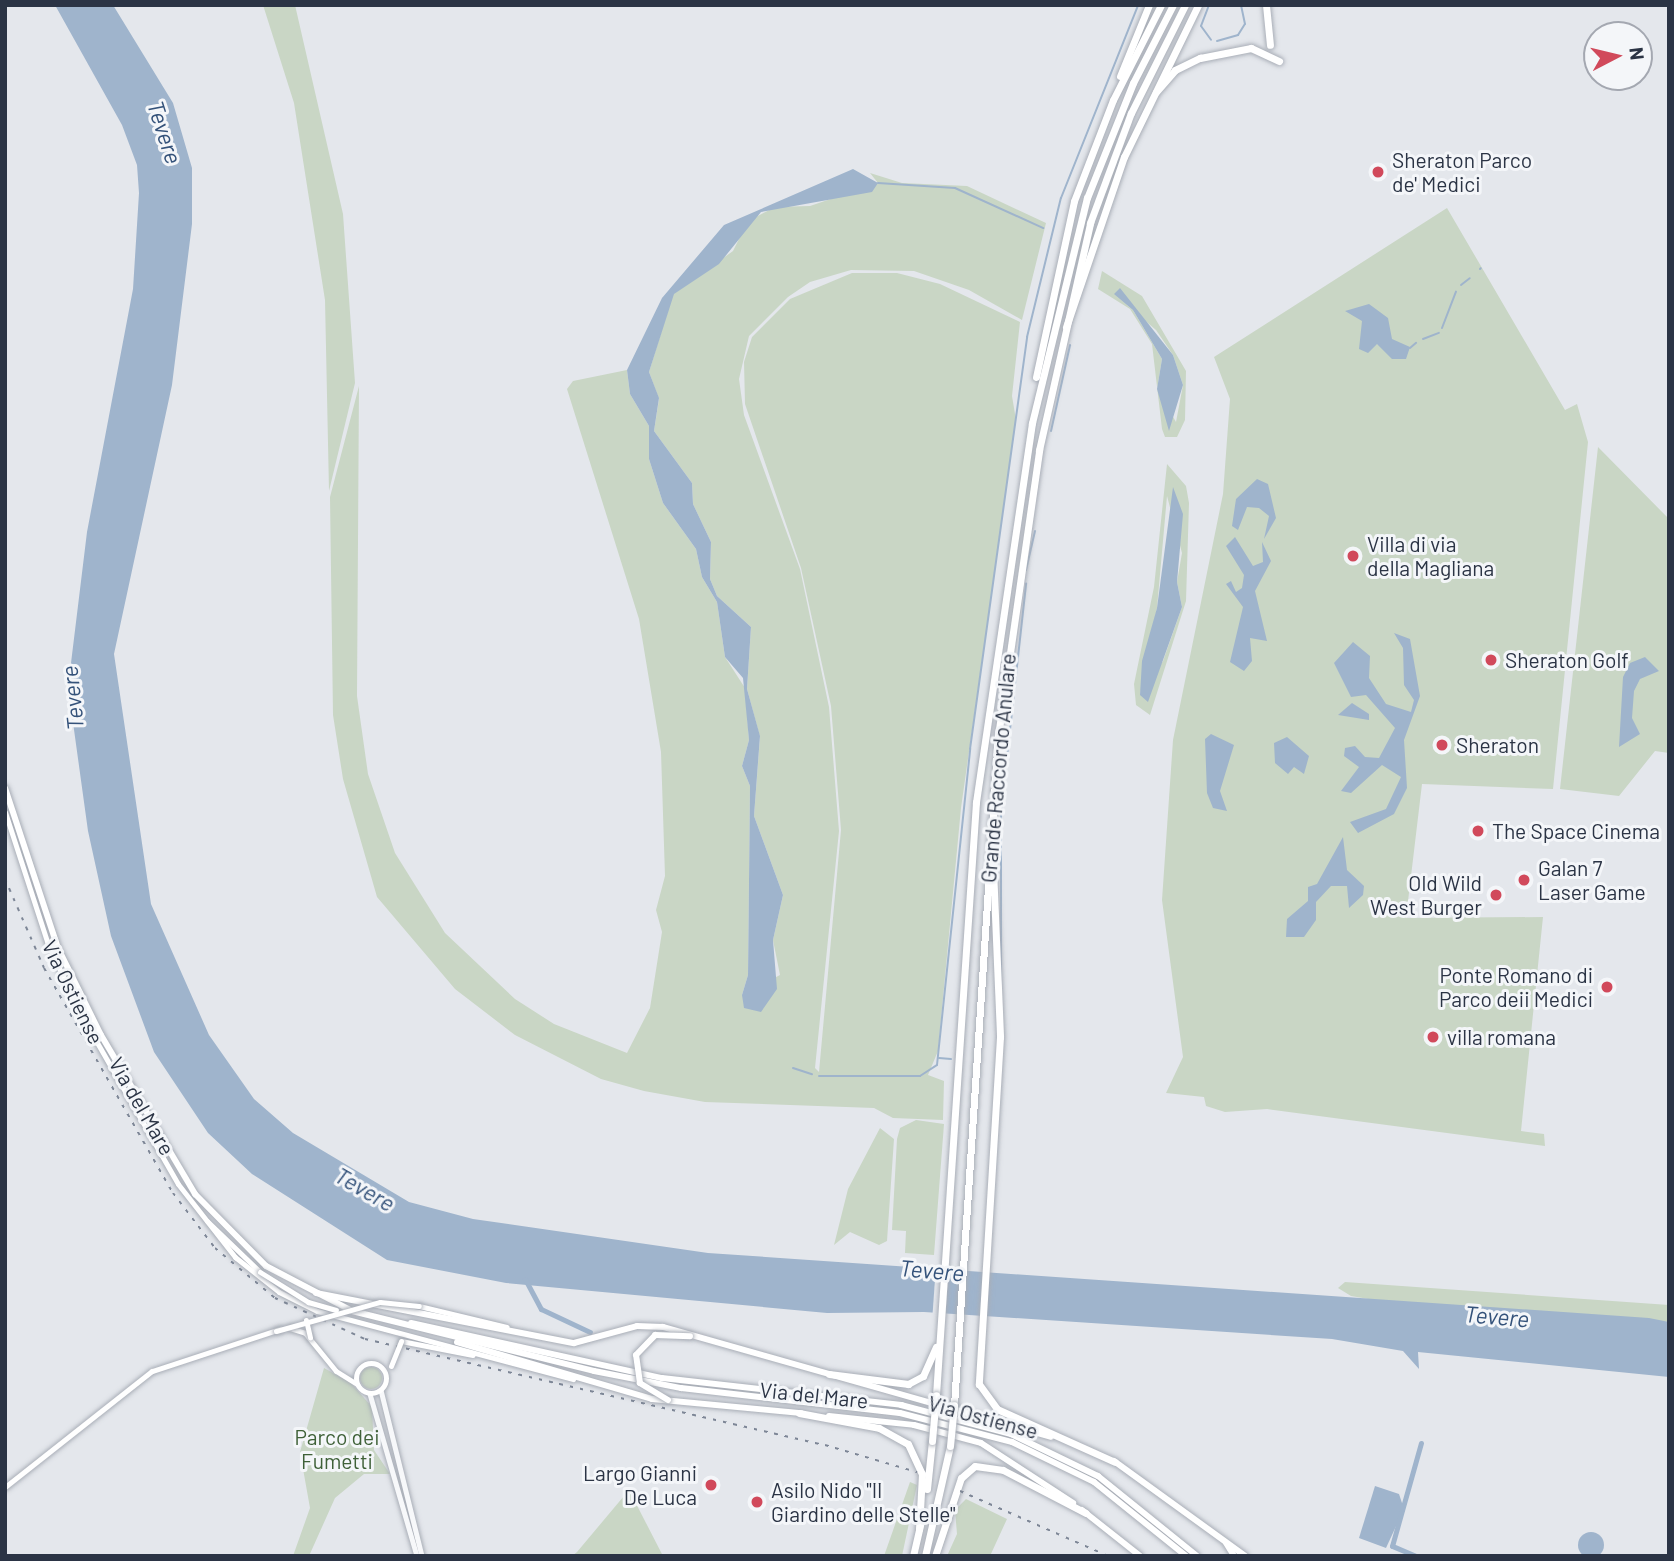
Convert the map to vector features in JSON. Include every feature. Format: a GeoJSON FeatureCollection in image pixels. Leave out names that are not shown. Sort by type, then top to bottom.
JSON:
{"type":"FeatureCollection","features":[{"type":"Feature","properties":{"kind":"highway"},"geometry":{"type":"LineString","coordinates":[[1113,100],[1149,5]]}},
{"type":"Feature","properties":{"kind":"highway","name":"Grande Raccordo Anulare"},"geometry":{"type":"LineString","coordinates":[[914,1556],[932,1441],[938,1374],[976,802],[1032,423],[1061,244],[1113,100],[1161,5]]}},
{"type":"Feature","properties":{"kind":"highway","name":"Grande Raccordo Anulare"},"geometry":{"type":"LineString","coordinates":[[1032,423],[1087,198],[1133,83],[1173,5]]}},
{"type":"Feature","properties":{"kind":"highway","name":"Grande Raccordo Anulare"},"geometry":{"type":"LineString","coordinates":[[925,1556],[950,1446],[954,1405],[991,835],[1010,633],[1057,351],[1105,177],[1185,5]]}},
{"type":"Feature","properties":{"kind":"highway"},"geometry":{"type":"LineString","coordinates":[[1057,351],[1108,201],[1137,126],[1198,5]]}},
{"type":"Feature","properties":{"kind":"highway"},"geometry":{"type":"LineString","coordinates":[[1266,5],[1270,45]]}},
{"type":"Feature","properties":{"kind":"highway"},"geometry":{"type":"LineString","coordinates":[[1137,126],[1163,83],[1190,61],[1251,48],[1279,61]]}},
{"type":"Feature","properties":{"kind":"highway"},"geometry":{"type":"LineString","coordinates":[[991,835],[1000,1015],[978,1373],[983,1394],[997,1409],[1115,1462]]}},
{"type":"Feature","properties":{"kind":"highway"},"geometry":{"type":"LineString","coordinates":[[830,1374],[894,1385],[924,1373],[941,1324]]}},
{"type":"Feature","properties":{"kind":"highway"},"geometry":{"type":"LineString","coordinates":[[799,1413],[879,1428],[908,1444],[922,1474],[919,1529]]}},
{"type":"Feature","properties":{"kind":"highway"},"geometry":{"type":"LineString","coordinates":[[935,1556],[961,1479],[975,1466],[1003,1470],[1086,1513]]}},
{"type":"Feature","properties":{"kind":"main road","name":"Via del Mare"},"geometry":{"type":"LineString","coordinates":[[5,788],[64,964],[173,1160],[227,1233],[294,1285],[341,1307],[418,1329],[648,1382],[900,1412],[993,1437],[1084,1476],[1186,1556]]}},
{"type":"Feature","properties":{"kind":"main road","name":"Via Ostiense"},"geometry":{"type":"LineString","coordinates":[[5,812],[68,989],[187,1197]]}},
{"type":"Feature","properties":{"kind":"main road"},"geometry":{"type":"LineString","coordinates":[[187,1197],[260,1272],[315,1306],[350,1309]]}},
{"type":"Feature","properties":{"kind":"main road"},"geometry":{"type":"LineString","coordinates":[[187,1197],[235,1257],[290,1298],[497,1360]]}},
{"type":"Feature","properties":{"kind":"main road"},"geometry":{"type":"LineString","coordinates":[[294,1285],[455,1322],[547,1337],[587,1342],[644,1326],[690,1336]]}},
{"type":"Feature","properties":{"kind":"main road"},"geometry":{"type":"LineString","coordinates":[[5,1488],[138,1380],[205,1352],[276,1331],[309,1318],[400,1302],[547,1337]]}},
{"type":"Feature","properties":{"kind":"main road"},"geometry":{"type":"LineString","coordinates":[[309,1318],[303,1326],[331,1365],[370,1394],[381,1390],[385,1372],[391,1366],[401,1341],[610,1387]]}},
{"type":"Feature","properties":{"kind":"main road","name":"Via del Mare"},"geometry":{"type":"LineString","coordinates":[[395,1322],[488,1336],[666,1379],[901,1405],[1002,1432],[1092,1472],[1197,1556]]}},
{"type":"Feature","properties":{"kind":"main road"},"geometry":{"type":"LineString","coordinates":[[276,1331],[296,1328],[310,1338]]}},
{"type":"Feature","properties":{"kind":"main road","name":"Via Ostiense"},"geometry":{"type":"LineString","coordinates":[[418,1329],[610,1387],[668,1400],[906,1423],[981,1443],[1086,1513],[1140,1556]]}},
{"type":"Feature","properties":{"kind":"main road"},"geometry":{"type":"LineString","coordinates":[[668,1400],[640,1383],[636,1356],[655,1335],[690,1336]]}},
{"type":"Feature","properties":{"kind":"main road","name":"Via Ostiense"},"geometry":{"type":"LineString","coordinates":[[690,1336],[1057,1438],[1115,1462],[1224,1540],[1237,1553]]}},
{"type":"Feature","properties":{"kind":"main road"},"geometry":{"type":"LineString","coordinates":[[357,1384],[365,1364],[385,1372]]}},
{"type":"Feature","properties":{"kind":"main road"},"geometry":{"type":"LineString","coordinates":[[1237,1553],[1247,1556]]}},
{"type":"Feature","properties":{"kind":"street"},"geometry":{"type":"LineString","coordinates":[[381,1390],[422,1556]]}},
{"type":"Feature","properties":{"kind":"street"},"geometry":{"type":"LineString","coordinates":[[370,1394],[417,1556]]}},
{"type":"Feature","properties":{"kind":"green space"},"geometry":{"type":"Polygon","coordinates":[[[263,5],[295,5],[343,214],[355,383],[329,491],[325,300],[294,103],[263,5]]]}},
{"type":"Feature","properties":{"kind":"green space"},"geometry":{"type":"Polygon","coordinates":[[[870,173],[902,183],[967,186],[1046,223],[1022,320],[969,290],[914,271],[851,270],[810,282],[788,297],[749,336],[739,379],[744,415],[800,569],[829,707],[839,831],[815,1068],[819,1072],[841,830],[831,706],[801,568],[745,404],[744,362],[752,337],[790,299],[852,273],[897,273],[940,284],[1020,322],[1012,396],[1016,420],[961,808],[938,1051],[928,1075],[944,1081],[943,1120],[893,1118],[874,1108],[705,1102],[644,1091],[601,1079],[515,1035],[455,989],[377,897],[343,779],[333,715],[330,497],[359,386],[357,696],[368,774],[395,853],[445,933],[515,999],[554,1024],[627,1053],[650,1008],[662,932],[656,910],[665,876],[661,752],[639,619],[567,389],[573,381],[627,370],[630,394],[649,426],[649,459],[663,503],[696,549],[702,577],[717,602],[725,657],[745,688],[749,740],[742,766],[750,786],[748,975],[742,995],[780,975],[773,940],[783,895],[754,816],[760,737],[747,689],[751,627],[717,596],[710,579],[711,542],[693,504],[692,483],[654,431],[659,399],[649,372],[673,294],[733,251],[748,221],[775,207],[810,206],[878,183],[870,173]]]}},
{"type":"Feature","properties":{"kind":"green space"},"geometry":{"type":"Polygon","coordinates":[[[1447,208],[1565,410],[1577,404],[1588,442],[1553,789],[1422,784],[1406,918],[1543,917],[1521,1131],[1544,1134],[1545,1146],[1267,1109],[1225,1112],[1206,1106],[1204,1097],[1166,1093],[1183,1057],[1162,900],[1173,740],[1223,494],[1230,399],[1214,357],[1447,208]]]}},
{"type":"Feature","properties":{"kind":"green space"},"geometry":{"type":"Polygon","coordinates":[[[1102,271],[1142,296],[1186,371],[1185,420],[1177,437],[1165,437],[1157,390],[1176,422],[1183,385],[1173,355],[1156,330],[1133,311],[1162,359],[1157,388],[1152,344],[1130,309],[1098,289],[1102,271]]]}},
{"type":"Feature","properties":{"kind":"green space"},"geometry":{"type":"Polygon","coordinates":[[[1598,447],[1669,519],[1669,753],[1655,751],[1619,796],[1560,789],[1598,447]]]}},
{"type":"Feature","properties":{"kind":"green space"},"geometry":{"type":"Polygon","coordinates":[[[1167,464],[1186,486],[1189,503],[1186,601],[1150,715],[1136,705],[1134,684],[1154,587],[1167,464]],[[1167,496],[1157,608],[1140,695],[1163,661],[1182,607],[1177,582],[1182,553],[1167,496]]]}},
{"type":"Feature","properties":{"kind":"green space"},"geometry":{"type":"Polygon","coordinates":[[[916,1120],[944,1124],[934,1255],[905,1253],[906,1231],[892,1230],[897,1139],[900,1128],[916,1120]]]}},
{"type":"Feature","properties":{"kind":"green space"},"geometry":{"type":"Polygon","coordinates":[[[880,1128],[894,1139],[887,1241],[879,1245],[850,1232],[834,1245],[848,1189],[880,1128]]]}},
{"type":"Feature","properties":{"kind":"green space"},"geometry":{"type":"Polygon","coordinates":[[[1345,1282],[1669,1305],[1669,1322],[1415,1307],[1351,1296],[1338,1288],[1345,1282]]]}},
{"type":"Feature","properties":{"kind":"green space"},"geometry":{"type":"Polygon","coordinates":[[[371,1367],[379,1370],[382,1378],[379,1386],[371,1389],[363,1386],[360,1378],[363,1370],[371,1367]]]}},
{"type":"Feature","properties":{"kind":"green space","name":"Parco dei Fumetti"},"geometry":{"type":"Polygon","coordinates":[[[324,1368],[351,1383],[372,1407],[374,1450],[390,1474],[364,1474],[335,1498],[309,1556],[293,1556],[310,1508],[300,1452],[324,1368]]]}},
{"type":"Feature","properties":{"kind":"green space"},"geometry":{"type":"Polygon","coordinates":[[[910,1482],[917,1485],[902,1556],[884,1556],[910,1482]]]}},
{"type":"Feature","properties":{"kind":"green space"},"geometry":{"type":"Polygon","coordinates":[[[629,1490],[663,1556],[572,1556],[577,1552],[629,1490]]]}},
{"type":"Feature","properties":{"kind":"green space"},"geometry":{"type":"Polygon","coordinates":[[[966,1499],[1007,1519],[990,1556],[947,1556],[957,1534],[955,1510],[966,1499]]]}},
{"type":"Feature","properties":{"kind":"water","name":"Tevere"},"geometry":{"type":"Polygon","coordinates":[[[55,5],[113,5],[173,103],[192,168],[192,224],[172,385],[114,654],[151,904],[209,1035],[254,1099],[293,1133],[409,1202],[473,1219],[708,1253],[1649,1318],[1669,1322],[1669,1377],[1418,1352],[1419,1369],[1403,1351],[1332,1339],[924,1312],[827,1313],[506,1283],[387,1260],[252,1174],[208,1133],[154,1052],[111,936],[88,831],[71,708],[71,663],[87,532],[133,289],[139,193],[137,165],[122,125],[55,5]]]}},
{"type":"Feature","properties":{"kind":"water"},"geometry":{"type":"Polygon","coordinates":[[[853,169],[878,183],[872,192],[761,212],[719,264],[674,294],[649,372],[659,398],[654,431],[692,483],[693,504],[711,542],[710,579],[717,596],[751,627],[747,689],[760,736],[754,816],[783,895],[773,940],[777,989],[761,1012],[744,1008],[742,995],[748,975],[750,786],[742,766],[749,740],[743,678],[725,657],[717,602],[702,577],[696,549],[663,503],[649,459],[649,426],[630,394],[627,370],[662,298],[724,225],[853,169]]]}},
{"type":"Feature","properties":{"kind":"water"},"geometry":{"type":"Polygon","coordinates":[[[1120,288],[1173,355],[1183,385],[1169,431],[1157,389],[1162,359],[1133,310],[1114,294],[1120,288]]]}},
{"type":"Feature","properties":{"kind":"water"},"geometry":{"type":"Polygon","coordinates":[[[1369,304],[1388,318],[1392,339],[1410,347],[1406,359],[1392,359],[1377,344],[1368,353],[1359,349],[1362,321],[1345,311],[1369,304]]]}},
{"type":"Feature","properties":{"kind":"water"},"geometry":{"type":"Polygon","coordinates":[[[1257,479],[1268,484],[1276,518],[1264,539],[1269,516],[1259,508],[1247,507],[1238,530],[1232,526],[1236,499],[1257,479]]]}},
{"type":"Feature","properties":{"kind":"water"},"geometry":{"type":"Polygon","coordinates":[[[1173,487],[1183,514],[1177,582],[1182,607],[1148,702],[1140,695],[1142,661],[1157,608],[1173,487]]]}},
{"type":"Feature","properties":{"kind":"water"},"geometry":{"type":"Polygon","coordinates":[[[1235,537],[1253,566],[1263,562],[1262,542],[1271,561],[1255,591],[1267,641],[1250,638],[1252,661],[1244,671],[1230,662],[1243,607],[1226,584],[1231,581],[1236,592],[1242,588],[1244,575],[1226,546],[1235,537]]]}},
{"type":"Feature","properties":{"kind":"water"},"geometry":{"type":"Polygon","coordinates":[[[1394,633],[1410,639],[1420,696],[1404,740],[1407,788],[1394,814],[1358,833],[1350,822],[1386,809],[1401,777],[1382,765],[1351,793],[1341,791],[1359,767],[1344,756],[1345,748],[1355,746],[1365,757],[1379,758],[1395,728],[1366,695],[1351,697],[1334,663],[1353,642],[1370,656],[1369,678],[1386,704],[1411,712],[1414,700],[1404,685],[1403,648],[1394,633]]]}},
{"type":"Feature","properties":{"kind":"water"},"geometry":{"type":"Polygon","coordinates":[[[1645,657],[1659,671],[1640,679],[1634,691],[1632,718],[1640,734],[1619,747],[1623,677],[1630,663],[1645,657]]]}},
{"type":"Feature","properties":{"kind":"water"},"geometry":{"type":"Polygon","coordinates":[[[1352,703],[1369,714],[1369,720],[1338,715],[1352,703]]]}},
{"type":"Feature","properties":{"kind":"water"},"geometry":{"type":"Polygon","coordinates":[[[1211,734],[1234,745],[1220,791],[1227,811],[1213,808],[1207,793],[1205,739],[1211,734]]]}},
{"type":"Feature","properties":{"kind":"water"},"geometry":{"type":"Polygon","coordinates":[[[1287,737],[1309,756],[1304,774],[1294,767],[1288,774],[1275,763],[1274,743],[1287,737]]]}},
{"type":"Feature","properties":{"kind":"water"},"geometry":{"type":"Polygon","coordinates":[[[1343,837],[1347,870],[1364,886],[1363,895],[1349,908],[1347,886],[1331,886],[1316,902],[1316,920],[1304,937],[1286,937],[1287,919],[1308,901],[1308,887],[1317,884],[1343,837]]]}},
{"type":"Feature","properties":{"kind":"water"},"geometry":{"type":"Polygon","coordinates":[[[1375,1486],[1399,1494],[1404,1509],[1386,1548],[1359,1538],[1375,1486]]]}},
{"type":"Feature","properties":{"kind":"water"},"geometry":{"type":"Polygon","coordinates":[[[1591,1532],[1600,1536],[1604,1545],[1600,1554],[1591,1558],[1582,1554],[1578,1545],[1582,1536],[1591,1532]]]}},
{"type":"Feature","properties":{"kind":"pier"},"geometry":{"type":"Polygon","coordinates":[[[936,1265],[949,1266],[945,1317],[932,1316],[936,1265]]]}},
{"type":"Feature","properties":{"kind":"waterway"},"geometry":{"type":"LineString","coordinates":[[819,1076],[920,1076],[937,1065],[970,749],[1027,337],[1061,198],[1138,5]]}},
{"type":"Feature","properties":{"kind":"waterway"},"geometry":{"type":"LineString","coordinates":[[1209,5],[1201,26],[1211,40]]}},
{"type":"Feature","properties":{"kind":"waterway"},"geometry":{"type":"LineString","coordinates":[[1217,41],[1238,35],[1245,24],[1241,5]]}},
{"type":"Feature","properties":{"kind":"waterway"},"geometry":{"type":"LineString","coordinates":[[878,183],[955,188],[1043,228]]}},
{"type":"Feature","properties":{"kind":"waterway"},"geometry":{"type":"LineString","coordinates":[[1461,285],[1470,278]]}},
{"type":"Feature","properties":{"kind":"waterway"},"geometry":{"type":"LineString","coordinates":[[1442,328],[1456,292]]}},
{"type":"Feature","properties":{"kind":"waterway"},"geometry":{"type":"LineString","coordinates":[[1423,339],[1439,333]]}},
{"type":"Feature","properties":{"kind":"waterway"},"geometry":{"type":"LineString","coordinates":[[1410,348],[1416,343]]}},
{"type":"Feature","properties":{"kind":"waterway"},"geometry":{"type":"LineString","coordinates":[[1051,431],[1070,345]]}},
{"type":"Feature","properties":{"kind":"waterway"},"geometry":{"type":"LineString","coordinates":[[1026,570],[1035,531]]}},
{"type":"Feature","properties":{"kind":"waterway"},"geometry":{"type":"LineString","coordinates":[[1001,984],[1001,811],[1026,583]]}},
{"type":"Feature","properties":{"kind":"waterway"},"geometry":{"type":"LineString","coordinates":[[939,1058],[951,1059]]}},
{"type":"Feature","properties":{"kind":"waterway"},"geometry":{"type":"LineString","coordinates":[[793,1068],[812,1074]]}},
{"type":"Feature","properties":{"kind":"waterway"},"geometry":{"type":"LineString","coordinates":[[525,1279],[541,1309],[590,1332]]}},
{"type":"Feature","properties":{"kind":"waterway"},"geometry":{"type":"LineString","coordinates":[[1416,1556],[1392,1546],[1421,1443]]}},
{"type":"Feature","properties":{"kind":"railway"},"geometry":{"type":"LineString","coordinates":[[5,879],[44,968],[173,1193],[215,1248],[275,1298],[365,1339],[825,1445],[917,1472]]}},
{"type":"Feature","properties":{"kind":"railway"},"geometry":{"type":"LineString","coordinates":[[960,1491],[1108,1556]]}},
{"type":"Feature","properties":{"kind":"place","name":"Sheraton Parco de' Medici"},"geometry":{"type":"Point","coordinates":[1378,172]}},
{"type":"Feature","properties":{"kind":"place","name":"Villa di via della Magliana"},"geometry":{"type":"Point","coordinates":[1353,556]}},
{"type":"Feature","properties":{"kind":"place","name":"Sheraton Golf"},"geometry":{"type":"Point","coordinates":[1491,660]}},
{"type":"Feature","properties":{"kind":"place","name":"Sheraton"},"geometry":{"type":"Point","coordinates":[1442,745]}},
{"type":"Feature","properties":{"kind":"place","name":"The Space Cinema"},"geometry":{"type":"Point","coordinates":[1478,831]}},
{"type":"Feature","properties":{"kind":"place","name":"Galan 7 Laser Game"},"geometry":{"type":"Point","coordinates":[1524,880]}},
{"type":"Feature","properties":{"kind":"place","name":"Old Wild West Burger"},"geometry":{"type":"Point","coordinates":[1496,895]}},
{"type":"Feature","properties":{"kind":"place","name":"Ponte Romano di Parco deii Medici"},"geometry":{"type":"Point","coordinates":[1607,987]}},
{"type":"Feature","properties":{"kind":"place","name":"villa romana"},"geometry":{"type":"Point","coordinates":[1433,1037]}},
{"type":"Feature","properties":{"kind":"place","name":"Largo Gianni De Luca"},"geometry":{"type":"Point","coordinates":[711,1485]}},
{"type":"Feature","properties":{"kind":"place","name":"Asilo Nido \"Il Giardino delle Stelle\""},"geometry":{"type":"Point","coordinates":[757,1502]}}]}
